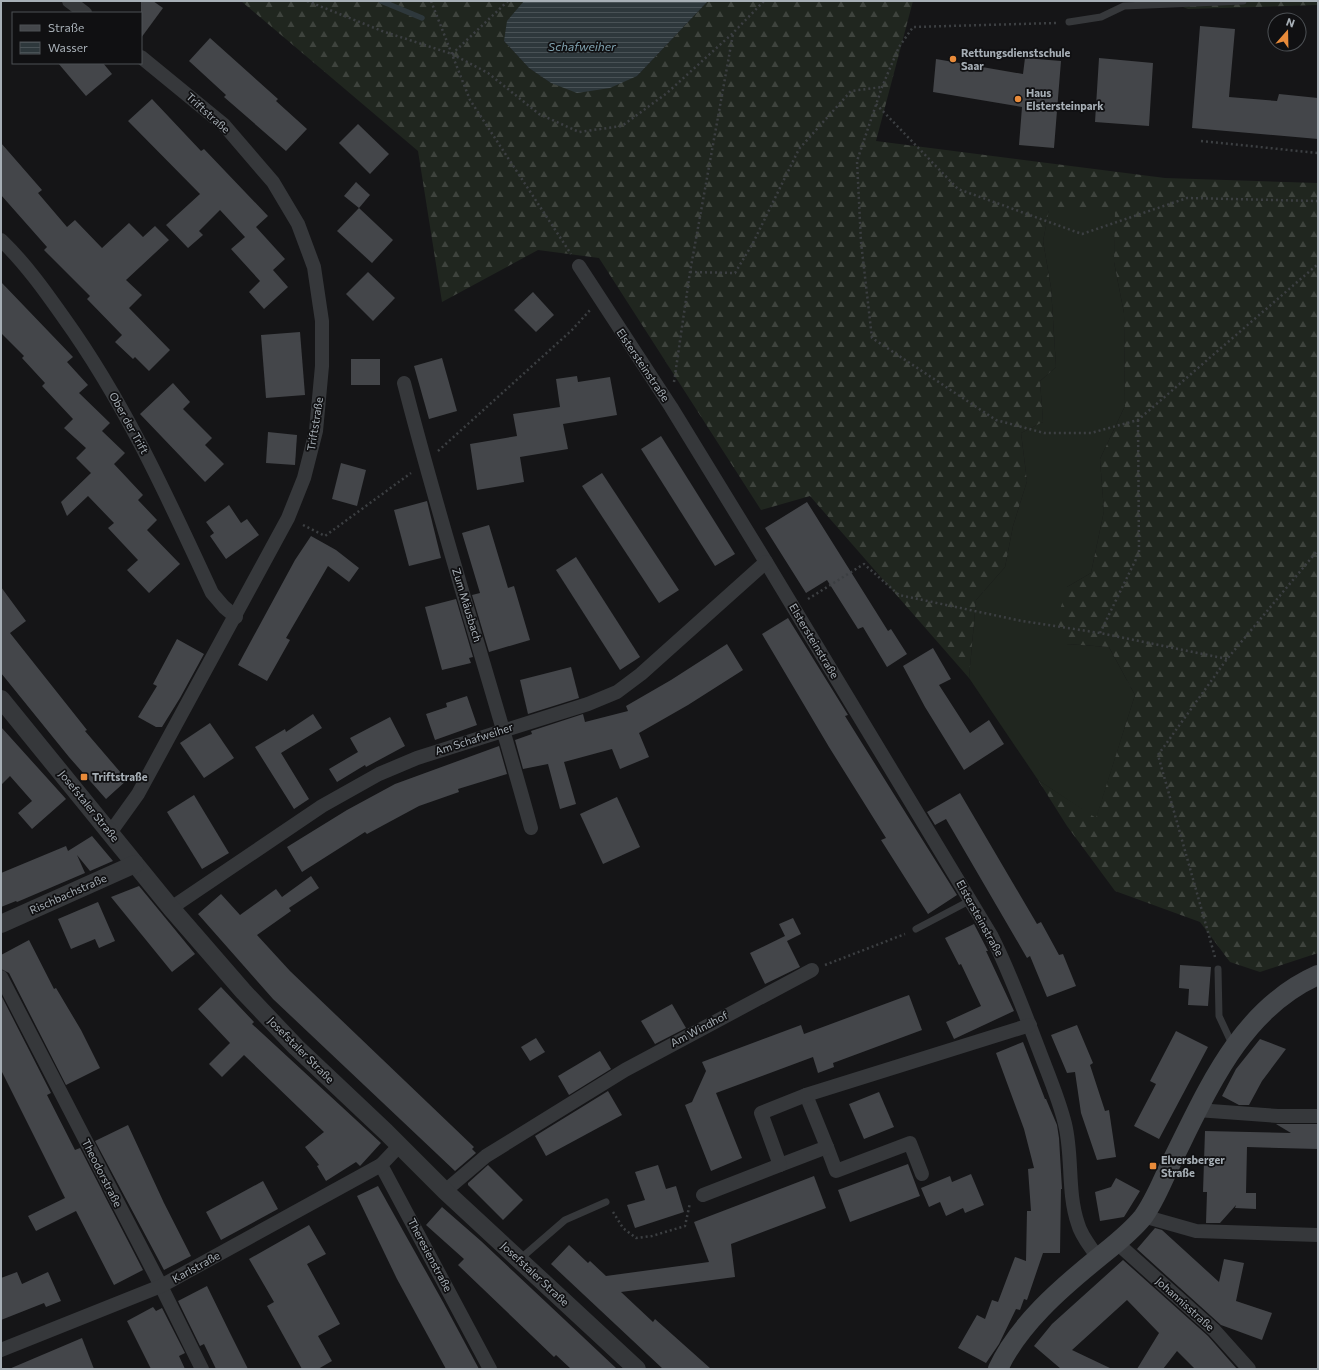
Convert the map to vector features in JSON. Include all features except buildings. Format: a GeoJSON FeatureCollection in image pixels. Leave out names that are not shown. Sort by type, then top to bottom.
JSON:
{"type":"FeatureCollection","features":[{"type":"Feature","properties":{"kind":"main road"},"geometry":{"type":"LineString","coordinates":[[998,1369],[1005,1354],[1023,1330],[1051,1300],[1117,1243],[1143,1216],[1197,1110],[1234,1046],[1258,1016],[1283,994],[1318,975]]}},
{"type":"Feature","properties":{"kind":"street"},"geometry":{"type":"LineString","coordinates":[[69,1],[84,12]]}},
{"type":"Feature","properties":{"kind":"street","name":"Triftstraße"},"geometry":{"type":"LineString","coordinates":[[110,833],[138,794],[236,617],[288,518],[304,478],[317,424],[322,366],[322,321],[314,267],[298,224],[273,182],[224,125],[142,58]]}},
{"type":"Feature","properties":{"kind":"street","name":"Ober der Trift"},"geometry":{"type":"LineString","coordinates":[[1,240],[43,288],[102,375],[131,423],[212,593],[224,607],[236,617]]}},
{"type":"Feature","properties":{"kind":"street","name":"Elstersteinstraße"},"geometry":{"type":"LineString","coordinates":[[579,266],[599,299],[671,407],[971,900],[1002,956],[1030,1025],[1065,1124],[1069,1148],[1073,1199],[1078,1224],[1083,1236],[1098,1258]]}},
{"type":"Feature","properties":{"kind":"street","name":"Zum Mäusbach"},"geometry":{"type":"LineString","coordinates":[[404,383],[424,463],[504,730],[531,828]]}},
{"type":"Feature","properties":{"kind":"street","name":"Am Schafweiher"},"geometry":{"type":"LineString","coordinates":[[171,908],[322,806],[379,774],[417,758],[588,704],[617,692],[640,674],[766,562]]}},
{"type":"Feature","properties":{"kind":"street","name":"Josefstaler Straße"},"geometry":{"type":"LineString","coordinates":[[1,699],[171,908],[243,991],[296,1047],[400,1145],[445,1191],[637,1369]]}},
{"type":"Feature","properties":{"kind":"street","name":"Rischbachstraße"},"geometry":{"type":"LineString","coordinates":[[1,924],[135,864]]}},
{"type":"Feature","properties":{"kind":"street","name":"Am Windhof"},"geometry":{"type":"LineString","coordinates":[[445,1191],[486,1156],[625,1070],[812,970]]}},
{"type":"Feature","properties":{"kind":"street","name":"Theodorstraße"},"geometry":{"type":"LineString","coordinates":[[1,977],[161,1286],[202,1369]]}},
{"type":"Feature","properties":{"kind":"street"},"geometry":{"type":"LineString","coordinates":[[780,1165],[761,1113],[806,1095],[1030,1025]]}},
{"type":"Feature","properties":{"kind":"street"},"geometry":{"type":"LineString","coordinates":[[806,1095],[836,1171],[910,1142],[922,1174]]}},
{"type":"Feature","properties":{"kind":"street"},"geometry":{"type":"LineString","coordinates":[[1197,1110],[1278,1116],[1318,1116]]}},
{"type":"Feature","properties":{"kind":"street"},"geometry":{"type":"LineString","coordinates":[[382,1165],[400,1145]]}},
{"type":"Feature","properties":{"kind":"street"},"geometry":{"type":"LineString","coordinates":[[703,1195],[827,1147]]}},
{"type":"Feature","properties":{"kind":"street","name":"Karlstraße"},"geometry":{"type":"LineString","coordinates":[[1,1350],[161,1286],[382,1165]]}},
{"type":"Feature","properties":{"kind":"street","name":"Theresienstraße"},"geometry":{"type":"LineString","coordinates":[[382,1165],[490,1369]]}},
{"type":"Feature","properties":{"kind":"street"},"geometry":{"type":"LineString","coordinates":[[1143,1216],[1196,1230],[1318,1235]]}},
{"type":"Feature","properties":{"kind":"street","name":"Johannisstraße"},"geometry":{"type":"LineString","coordinates":[[1117,1243],[1214,1330],[1249,1369]]}},
{"type":"Feature","properties":{"kind":"lane"},"geometry":{"type":"LineString","coordinates":[[1069,22],[1101,17],[1124,6],[1243,1]]}},
{"type":"Feature","properties":{"kind":"lane"},"geometry":{"type":"LineString","coordinates":[[916,929],[971,900]]}},
{"type":"Feature","properties":{"kind":"lane"},"geometry":{"type":"LineString","coordinates":[[1218,969],[1219,1016],[1234,1046]]}},
{"type":"Feature","properties":{"kind":"lane"},"geometry":{"type":"LineString","coordinates":[[520,1259],[565,1220],[606,1202]]}},
{"type":"Feature","properties":{"kind":"path"},"geometry":{"type":"LineString","coordinates":[[307,1],[382,31],[452,54],[488,72],[539,114],[579,132],[622,126],[666,92],[733,33],[764,1]]}},
{"type":"Feature","properties":{"kind":"path"},"geometry":{"type":"LineString","coordinates":[[431,1],[470,100],[579,266]]}},
{"type":"Feature","properties":{"kind":"path"},"geometry":{"type":"LineString","coordinates":[[452,54],[508,1]]}},
{"type":"Feature","properties":{"kind":"path"},"geometry":{"type":"LineString","coordinates":[[1069,22],[913,27],[899,47],[882,87],[857,161],[861,242],[872,338],[996,420],[1044,432],[1091,433],[1138,420],[1318,264]]}},
{"type":"Feature","properties":{"kind":"path"},"geometry":{"type":"LineString","coordinates":[[671,407],[690,272],[733,33]]}},
{"type":"Feature","properties":{"kind":"path"},"geometry":{"type":"LineString","coordinates":[[690,272],[735,273],[754,243],[799,149],[851,91],[882,87]]}},
{"type":"Feature","properties":{"kind":"path"},"geometry":{"type":"LineString","coordinates":[[876,104],[958,189],[1082,234],[1187,198],[1318,201]]}},
{"type":"Feature","properties":{"kind":"path"},"geometry":{"type":"LineString","coordinates":[[1201,141],[1318,153]]}},
{"type":"Feature","properties":{"kind":"path"},"geometry":{"type":"LineString","coordinates":[[288,518],[325,536],[424,463],[572,330],[599,299]]}},
{"type":"Feature","properties":{"kind":"path"},"geometry":{"type":"LineString","coordinates":[[1100,632],[1139,553],[1138,420]]}},
{"type":"Feature","properties":{"kind":"path"},"geometry":{"type":"LineString","coordinates":[[1218,969],[1158,755],[1227,659],[1318,550]]}},
{"type":"Feature","properties":{"kind":"path"},"geometry":{"type":"LineString","coordinates":[[794,608],[864,564],[899,595],[1022,621],[1100,632],[1227,659]]}},
{"type":"Feature","properties":{"kind":"path"},"geometry":{"type":"LineString","coordinates":[[812,970],[916,929]]}},
{"type":"Feature","properties":{"kind":"path"},"geometry":{"type":"LineString","coordinates":[[606,1202],[623,1228],[636,1238],[652,1236],[684,1226],[690,1200],[703,1195]]}},
{"type":"Feature","properties":{"kind":"green space"},"geometry":{"type":"Polygon","coordinates":[[[241,1],[524,1],[504,41],[529,68],[551,83],[637,76],[708,1],[913,1],[876,141],[1165,178],[1318,183],[1318,953],[1260,972],[1230,962],[1200,922],[1115,891],[1067,826],[1038,780],[1096,818],[1135,695],[1109,647],[1067,644],[1057,620],[1067,587],[1091,573],[1104,511],[1100,459],[1125,406],[1124,313],[1114,262],[1115,210],[1049,210],[1043,241],[1051,288],[1056,367],[1040,381],[1043,422],[1021,433],[1027,481],[1013,526],[1005,567],[976,600],[969,678],[810,496],[761,510],[599,258],[538,250],[442,302],[418,151],[241,1]]]}},
{"type":"Feature","properties":{"kind":"green space"},"geometry":{"type":"Polygon","coordinates":[[[1167,1],[1318,1],[1318,5],[1188,9],[1167,1]]]}},
{"type":"Feature","properties":{"kind":"green space"},"geometry":{"type":"Polygon","coordinates":[[[1049,209],[1116,210],[1114,262],[1124,313],[1125,406],[1100,459],[1104,511],[1091,573],[1067,587],[1067,644],[1109,647],[1135,695],[1096,819],[1038,780],[969,678],[976,600],[1005,567],[1013,526],[1027,481],[1021,433],[1043,422],[1040,381],[1056,367],[1051,288],[1043,241],[1049,209]]]}},
{"type":"Feature","properties":{"kind":"water","name":"Schafweiher"},"geometry":{"type":"Polygon","coordinates":[[[524,1],[708,1],[637,76],[610,88],[577,93],[551,83],[529,68],[504,41],[507,21],[524,1]]]}},
{"type":"Feature","properties":{"kind":"waterway"},"geometry":{"type":"LineString","coordinates":[[381,1],[422,18]]}},
{"type":"Feature","properties":{"kind":"place","name":"Rettungsdienstschule Saar"},"geometry":{"type":"Point","coordinates":[953,59]}},
{"type":"Feature","properties":{"kind":"place","name":"Haus Elstersteinpark"},"geometry":{"type":"Point","coordinates":[1018,99]}},
{"type":"Feature","properties":{"kind":"place","name":"Triftstraße"},"geometry":{"type":"Point","coordinates":[84,777]}},
{"type":"Feature","properties":{"kind":"place","name":"Elversberger Straße"},"geometry":{"type":"Point","coordinates":[1153,1166]}}]}
